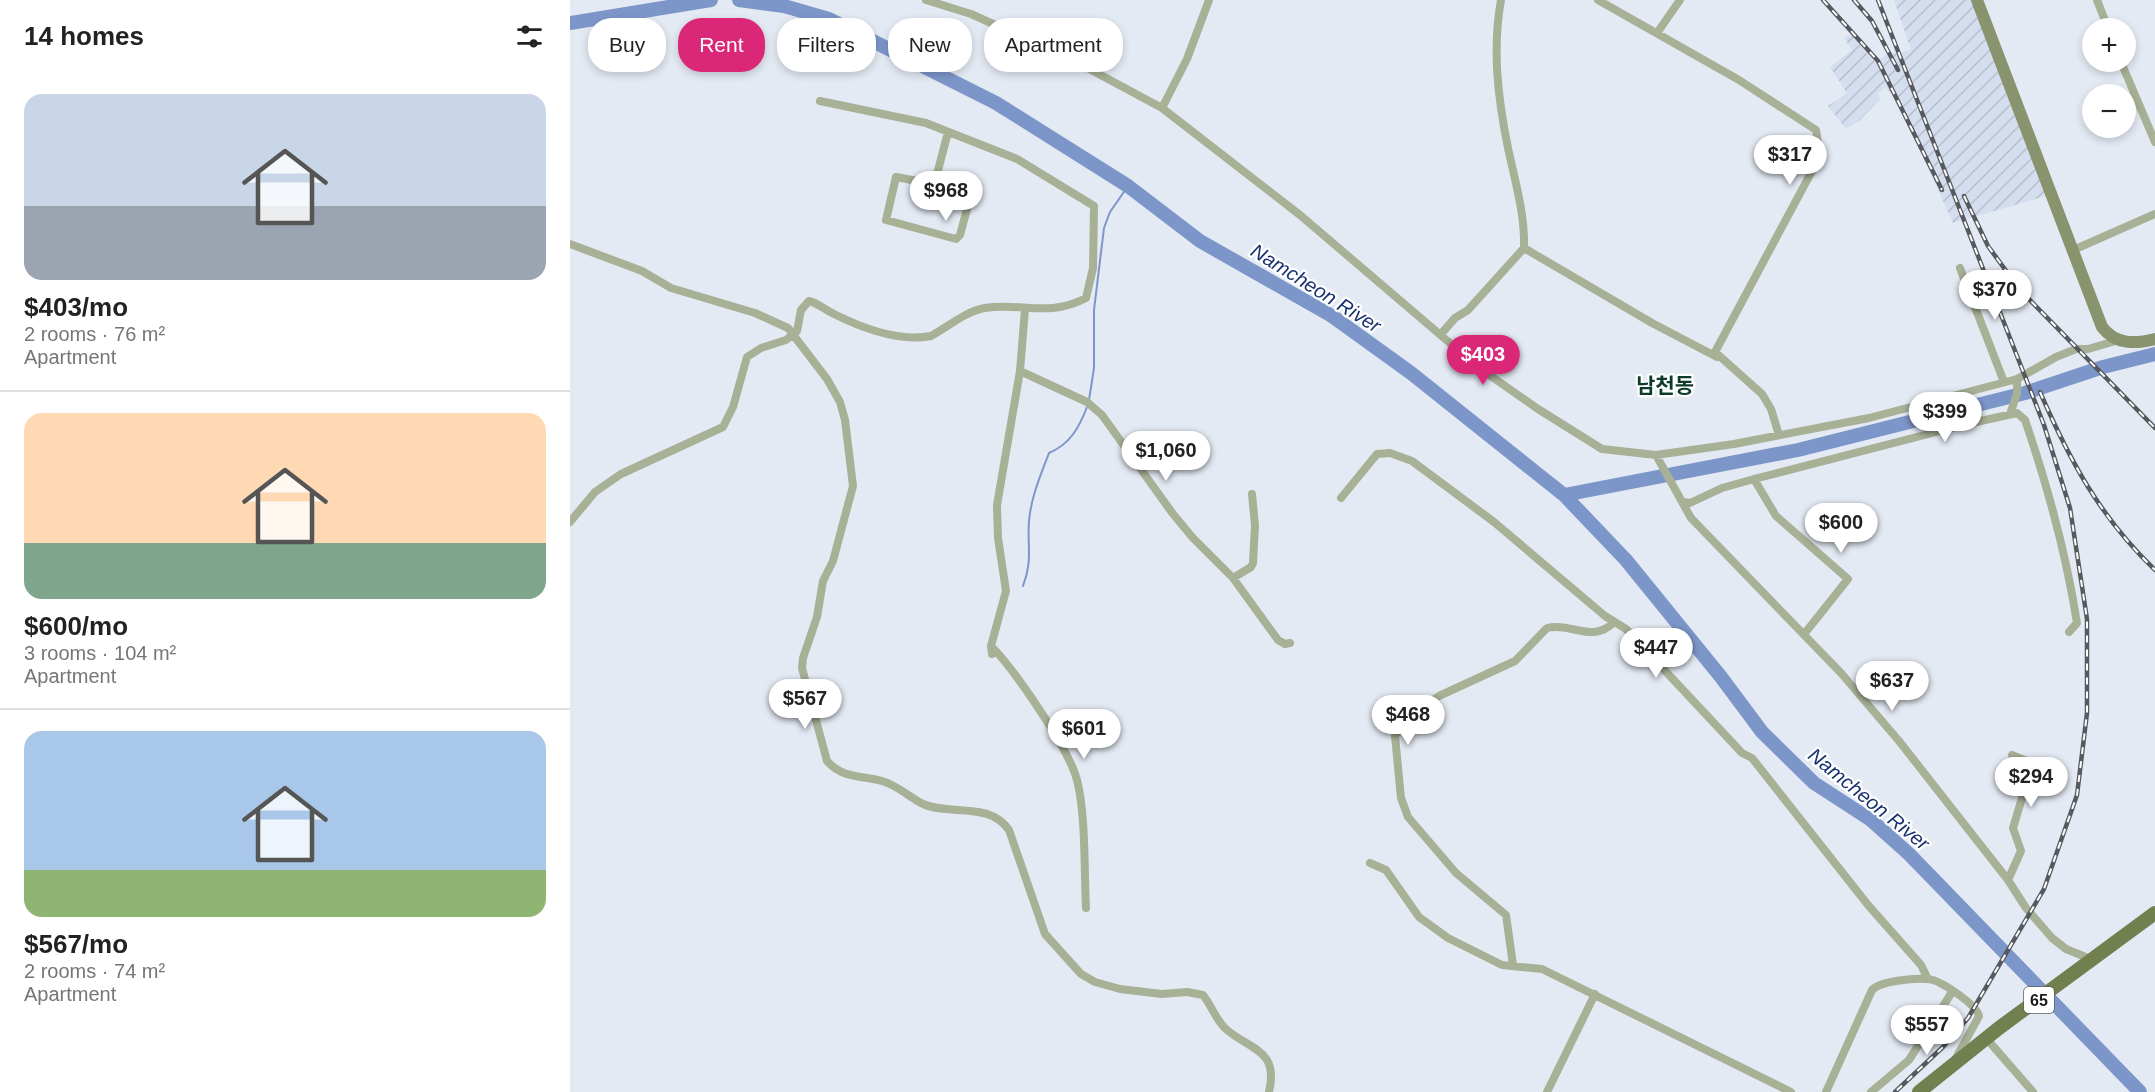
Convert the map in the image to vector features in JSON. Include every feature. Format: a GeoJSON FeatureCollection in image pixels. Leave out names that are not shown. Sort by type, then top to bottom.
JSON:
{"type":"FeatureCollection","features":[{"type":"Feature","properties":{"kind":"main road"},"geometry":{"type":"LineString","coordinates":[[1977,0],[2071,251],[2102,327],[2119,340],[2136,343],[2155,339]]}},
{"type":"Feature","properties":{"kind":"main road","name":"65"},"geometry":{"type":"LineString","coordinates":[[1919,1092],[1999,1028],[2155,913]]}},
{"type":"Feature","properties":{"kind":"street"},"geometry":{"type":"LineString","coordinates":[[927,0],[971,15],[1069,58],[1162,108],[1300,215],[1478,367],[1538,409],[1602,449],[1659,459],[1869,418],[2017,379],[2056,357],[2076,349],[2088,349],[2119,340]]}},
{"type":"Feature","properties":{"kind":"street"},"geometry":{"type":"LineString","coordinates":[[1162,108],[1187,59],[1209,0]]}},
{"type":"Feature","properties":{"kind":"street"},"geometry":{"type":"LineString","coordinates":[[1441,334],[1468,310],[1524,248],[1522,213],[1499,89],[1496,50],[1500,0]]}},
{"type":"Feature","properties":{"kind":"street"},"geometry":{"type":"LineString","coordinates":[[1599,0],[1808,123],[1816,130],[1820,156],[1715,352],[1718,357]]}},
{"type":"Feature","properties":{"kind":"street"},"geometry":{"type":"LineString","coordinates":[[1657,33],[1680,0]]}},
{"type":"Feature","properties":{"kind":"street"},"geometry":{"type":"LineString","coordinates":[[2097,0],[2104,18]]}},
{"type":"Feature","properties":{"kind":"street"},"geometry":{"type":"LineString","coordinates":[[2125,72],[2155,142]]}},
{"type":"Feature","properties":{"kind":"street"},"geometry":{"type":"LineString","coordinates":[[570,522],[595,492],[621,474],[723,427],[733,407],[747,357],[752,352],[779,344],[793,334],[798,328],[804,304],[809,301],[868,328],[889,334],[923,338],[931,336],[982,308],[1056,308],[1086,298],[1094,259],[1094,206],[1017,159],[926,123],[820,100]]}},
{"type":"Feature","properties":{"kind":"street"},"geometry":{"type":"LineString","coordinates":[[934,182],[948,132]]}},
{"type":"Feature","properties":{"kind":"street"},"geometry":{"type":"LineString","coordinates":[[896,177],[934,182],[937,186],[968,194],[970,198],[956,238],[886,220],[896,177]]}},
{"type":"Feature","properties":{"kind":"street"},"geometry":{"type":"LineString","coordinates":[[2071,251],[2155,214]]}},
{"type":"Feature","properties":{"kind":"street"},"geometry":{"type":"LineString","coordinates":[[570,244],[642,271],[671,288],[772,320],[788,328],[820,368],[840,402],[852,474],[850,503],[832,561],[823,581],[817,617],[803,658],[805,679],[827,761],[833,768],[849,776],[888,783],[922,804],[983,812],[1004,823],[1009,830],[1046,934],[1081,974],[1095,982],[1120,989],[1162,994],[1187,992],[1203,995],[1227,1029],[1261,1050],[1271,1074],[1269,1092]]}},
{"type":"Feature","properties":{"kind":"street"},"geometry":{"type":"LineString","coordinates":[[1524,248],[1641,317],[1718,357],[1762,394],[1771,409],[1779,435]]}},
{"type":"Feature","properties":{"kind":"street"},"geometry":{"type":"LineString","coordinates":[[1960,268],[2004,382]]}},
{"type":"Feature","properties":{"kind":"street"},"geometry":{"type":"LineString","coordinates":[[1026,309],[1020,371],[997,505],[998,538],[1006,591],[991,650],[1060,742],[1073,768],[1079,792],[1086,908]]}},
{"type":"Feature","properties":{"kind":"street"},"geometry":{"type":"LineString","coordinates":[[1020,371],[1087,402],[1102,415],[1173,514],[1193,538],[1233,578],[1278,640],[1285,644],[1290,643]]}},
{"type":"Feature","properties":{"kind":"street"},"geometry":{"type":"LineString","coordinates":[[2010,414],[2017,394],[2017,379]]}},
{"type":"Feature","properties":{"kind":"street"},"geometry":{"type":"LineString","coordinates":[[1683,502],[1690,503],[1722,488],[1754,479],[2017,414],[2025,420],[2051,496],[2068,567],[2077,623],[2069,632]]}},
{"type":"Feature","properties":{"kind":"street"},"geometry":{"type":"LineString","coordinates":[[1341,498],[1377,454],[1390,453],[1412,461],[1494,522],[1635,638],[1742,753],[1752,758],[1868,905],[1921,965],[1928,979],[1970,1001],[1977,1010],[1979,1016],[1951,1066]]}},
{"type":"Feature","properties":{"kind":"street"},"geometry":{"type":"LineString","coordinates":[[1659,459],[1691,518],[1805,633],[1899,741],[2008,880],[2026,908],[2052,938],[2066,949],[2093,960]]}},
{"type":"Feature","properties":{"kind":"street"},"geometry":{"type":"LineString","coordinates":[[1754,479],[1776,516],[1848,579],[1805,633]]}},
{"type":"Feature","properties":{"kind":"street"},"geometry":{"type":"LineString","coordinates":[[1233,578],[1251,567],[1253,562],[1255,525],[1252,494]]}},
{"type":"Feature","properties":{"kind":"street"},"geometry":{"type":"LineString","coordinates":[[1513,965],[1506,915],[1456,873],[1423,838],[1403,807],[1395,736],[1407,717],[1429,702],[1515,662],[1547,628],[1560,627],[1588,633],[1605,629],[1614,622]]}},
{"type":"Feature","properties":{"kind":"street"},"geometry":{"type":"LineString","coordinates":[[2008,880],[2020,851],[2013,828],[2015,815],[2031,768],[2029,762],[2012,756]]}},
{"type":"Feature","properties":{"kind":"street"},"geometry":{"type":"LineString","coordinates":[[1370,863],[1386,870],[1406,902],[1431,926],[1472,952],[1502,965],[1542,969],[1791,1092]]}},
{"type":"Feature","properties":{"kind":"street"},"geometry":{"type":"LineString","coordinates":[[1826,1092],[1876,985],[1928,979]]}},
{"type":"Feature","properties":{"kind":"street"},"geometry":{"type":"LineString","coordinates":[[1872,1092],[1909,1060],[1952,992]]}},
{"type":"Feature","properties":{"kind":"street"},"geometry":{"type":"LineString","coordinates":[[1547,1092],[1594,994]]}},
{"type":"Feature","properties":{"kind":"street"},"geometry":{"type":"LineString","coordinates":[[1986,1038],[2033,1092]]}},
{"type":"Feature","properties":{"kind":"shaded area"},"geometry":{"type":"Polygon","coordinates":[[[1894,0],[1972,0],[2046,196],[1953,223],[1915,139],[1892,94],[1885,87],[1878,93],[1880,99],[1860,120],[1846,129],[1828,106],[1847,93],[1830,67],[1852,50],[1844,38],[1851,34],[1875,62],[1887,55],[1911,50],[1894,0]]]}},
{"type":"Feature","properties":{"kind":"waterway","name":"Namcheon River"},"geometry":{"type":"LineString","coordinates":[[570,23],[711,0]]}},
{"type":"Feature","properties":{"kind":"waterway","name":"Namcheon River"},"geometry":{"type":"LineString","coordinates":[[739,0],[784,6],[829,19],[996,103],[1128,186],[1200,241],[1332,316],[1411,373],[1564,495],[1626,560],[1721,677],[1762,732],[1814,783],[1871,820],[1909,854],[2140,1092]]}},
{"type":"Feature","properties":{"kind":"waterway"},"geometry":{"type":"LineString","coordinates":[[1089,400],[1094,368],[1094,310],[1104,228],[1110,212],[1128,186]]}},
{"type":"Feature","properties":{"kind":"waterway"},"geometry":{"type":"LineString","coordinates":[[1564,495],[1798,450],[2025,393],[2103,367],[2155,354]]}},
{"type":"Feature","properties":{"kind":"waterway"},"geometry":{"type":"LineString","coordinates":[[1023,586],[1029,561],[1030,512],[1040,477],[1049,453],[1063,445],[1073,434],[1087,407]]}},
{"type":"Feature","properties":{"kind":"railway"},"geometry":{"type":"LineString","coordinates":[[1823,0],[1878,61],[1942,190]]}},
{"type":"Feature","properties":{"kind":"railway"},"geometry":{"type":"LineString","coordinates":[[1854,0],[1872,21],[1898,70]]}},
{"type":"Feature","properties":{"kind":"railway"},"geometry":{"type":"LineString","coordinates":[[1878,0],[2044,425],[2070,508],[2087,619],[2087,713],[2077,795],[2044,889],[1968,1018],[1943,1047],[1895,1092]]}},
{"type":"Feature","properties":{"kind":"railway"},"geometry":{"type":"LineString","coordinates":[[1964,196],[1988,246],[2020,290],[2155,428]]}},
{"type":"Feature","properties":{"kind":"railway"},"geometry":{"type":"LineString","coordinates":[[2040,392],[2075,465],[2102,509],[2135,550],[2155,570]]}},
{"type":"Feature","properties":{"kind":"district","name":"남천동"},"geometry":{"type":"Point","coordinates":[1665,385]}}]}
